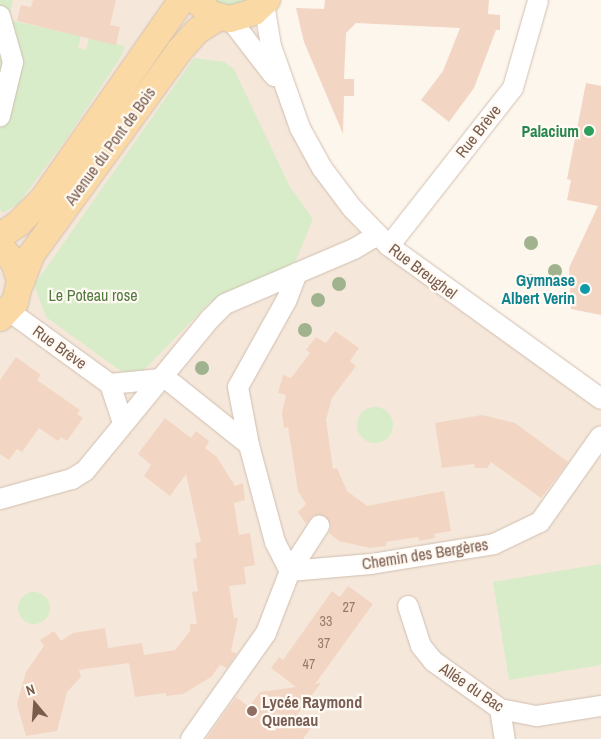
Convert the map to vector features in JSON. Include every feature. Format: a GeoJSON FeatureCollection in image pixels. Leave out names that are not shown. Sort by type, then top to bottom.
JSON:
{"type":"FeatureCollection","features":[{"type":"Feature","properties":{"kind":"main road","name":"Avenue du Pont de Bois"},"geometry":{"type":"LineString","coordinates":[[0,236],[18,224],[43,198],[182,0]]}},
{"type":"Feature","properties":{"kind":"main road"},"geometry":{"type":"LineString","coordinates":[[195,0],[208,12],[225,18]]}},
{"type":"Feature","properties":{"kind":"main road","name":"Avenue du Pont de Bois"},"geometry":{"type":"LineString","coordinates":[[4,315],[20,287],[31,255],[179,51],[197,31],[225,18],[248,15],[265,2]]}},
{"type":"Feature","properties":{"kind":"main road"},"geometry":{"type":"LineString","coordinates":[[0,246],[14,262],[20,287]]}},
{"type":"Feature","properties":{"kind":"street","name":"Rue Brève"},"geometry":{"type":"LineString","coordinates":[[0,499],[80,475],[225,304],[383,241],[512,88],[538,1]]}},
{"type":"Feature","properties":{"kind":"street","name":"Rue Breughel"},"geometry":{"type":"LineString","coordinates":[[265,2],[269,37],[289,102]]}},
{"type":"Feature","properties":{"kind":"street"},"geometry":{"type":"LineString","coordinates":[[0,16],[13,62],[0,116]]}},
{"type":"Feature","properties":{"kind":"street","name":"Rue Breughel"},"geometry":{"type":"LineString","coordinates":[[225,18],[262,58],[289,102],[322,168],[383,241],[601,399]]}},
{"type":"Feature","properties":{"kind":"street"},"geometry":{"type":"LineString","coordinates":[[290,571],[275,542],[249,445],[238,387],[286,301],[297,274]]}},
{"type":"Feature","properties":{"kind":"street","name":"Rue Brève"},"geometry":{"type":"LineString","coordinates":[[4,315],[110,384]]}},
{"type":"Feature","properties":{"kind":"street"},"geometry":{"type":"LineString","coordinates":[[123,423],[110,384],[162,378],[249,445]]}},
{"type":"Feature","properties":{"kind":"street","name":"Chemin des Bergères"},"geometry":{"type":"LineString","coordinates":[[290,571],[371,564],[494,544],[540,522],[601,436]]}},
{"type":"Feature","properties":{"kind":"street"},"geometry":{"type":"LineString","coordinates":[[191,739],[266,633],[290,571],[319,526]]}},
{"type":"Feature","properties":{"kind":"street","name":"Allée du Bac"},"geometry":{"type":"LineString","coordinates":[[408,606],[421,646],[433,661],[500,709],[537,716],[601,706]]}},
{"type":"Feature","properties":{"kind":"street"},"geometry":{"type":"LineString","coordinates":[[500,709],[505,739]]}},
{"type":"Feature","properties":{"kind":"shaded area"},"geometry":{"type":"Polygon","coordinates":[[[0,0],[246,0],[289,123],[354,222],[601,394],[601,739],[0,739],[0,0]]]}},
{"type":"Feature","properties":{"kind":"green space"},"geometry":{"type":"Polygon","coordinates":[[[0,0],[13,0],[9,20],[81,36],[78,48],[86,50],[89,38],[125,46],[122,55],[67,138],[18,204],[3,213],[0,210],[0,0]]]}},
{"type":"Feature","properties":{"kind":"green space"},"geometry":{"type":"Polygon","coordinates":[[[211,0],[252,0],[231,7],[211,0]]]}},
{"type":"Feature","properties":{"kind":"green space","name":"Le Poteau rose"},"geometry":{"type":"Polygon","coordinates":[[[194,58],[224,62],[234,69],[289,185],[313,219],[295,263],[210,302],[145,369],[129,377],[46,317],[34,285],[194,58]]]}},
{"type":"Feature","properties":{"kind":"green space"},"geometry":{"type":"Polygon","coordinates":[[[375,407],[388,412],[393,425],[388,438],[375,443],[362,438],[357,425],[362,412],[375,407]]]}},
{"type":"Feature","properties":{"kind":"green space"},"geometry":{"type":"Polygon","coordinates":[[[601,564],[601,665],[509,680],[493,582],[601,564]]]}},
{"type":"Feature","properties":{"kind":"green space"},"geometry":{"type":"Polygon","coordinates":[[[34,592],[40,593],[45,597],[49,602],[49,614],[45,619],[40,623],[34,624],[28,623],[23,619],[19,614],[18,608],[19,602],[23,597],[28,593],[34,592]]]}},
{"type":"Feature","properties":{"kind":"building"},"geometry":{"type":"Polygon","coordinates":[[[33,0],[116,0],[110,25],[120,27],[116,45],[17,21],[21,5],[31,7],[33,0]]]}},
{"type":"Feature","properties":{"kind":"building"},"geometry":{"type":"Polygon","coordinates":[[[325,0],[489,0],[488,14],[500,15],[500,30],[496,30],[474,88],[449,122],[421,100],[443,71],[460,28],[356,23],[346,33],[344,79],[354,79],[354,96],[344,96],[343,134],[304,42],[296,8],[324,9],[325,0]]]}},
{"type":"Feature","properties":{"kind":"building"},"geometry":{"type":"Polygon","coordinates":[[[586,83],[601,86],[601,315],[571,309],[569,268],[598,206],[567,200],[571,180],[567,179],[586,83]]]}},
{"type":"Feature","properties":{"kind":"building"},"geometry":{"type":"Polygon","coordinates":[[[335,331],[359,348],[350,361],[356,366],[332,398],[326,420],[333,469],[337,468],[347,491],[367,506],[444,491],[451,531],[434,534],[435,538],[419,541],[418,537],[386,542],[386,546],[370,548],[339,541],[329,533],[331,526],[325,516],[314,515],[306,524],[298,512],[306,504],[298,491],[288,427],[284,428],[282,413],[286,395],[278,393],[283,375],[291,378],[310,353],[306,350],[316,337],[326,343],[335,331]]]}},
{"type":"Feature","properties":{"kind":"building"},"geometry":{"type":"Polygon","coordinates":[[[16,357],[41,375],[37,380],[80,410],[77,414],[83,418],[67,441],[61,437],[58,441],[39,428],[22,452],[17,449],[9,460],[0,454],[0,380],[16,357]]]}},
{"type":"Feature","properties":{"kind":"building"},"geometry":{"type":"Polygon","coordinates":[[[482,415],[515,423],[568,462],[541,498],[491,462],[487,468],[475,468],[474,464],[442,468],[435,423],[482,415]]]}},
{"type":"Feature","properties":{"kind":"building"},"geometry":{"type":"Polygon","coordinates":[[[165,418],[191,438],[196,431],[209,441],[205,448],[217,457],[235,486],[243,483],[245,500],[234,503],[239,535],[250,533],[255,565],[244,567],[246,584],[229,586],[234,618],[238,618],[231,652],[237,653],[227,668],[220,665],[211,677],[183,694],[166,696],[166,693],[135,697],[129,663],[79,670],[81,677],[67,692],[57,731],[26,736],[17,704],[26,672],[44,646],[40,640],[54,631],[61,641],[73,633],[105,628],[108,648],[142,643],[144,655],[175,650],[190,631],[190,624],[197,624],[192,592],[198,591],[193,559],[197,558],[195,543],[201,542],[186,474],[170,496],[144,476],[151,465],[138,454],[165,418]]]}},
{"type":"Feature","properties":{"kind":"building"},"geometry":{"type":"Polygon","coordinates":[[[348,586],[373,604],[315,684],[321,683],[296,716],[311,728],[303,739],[206,739],[236,697],[249,707],[260,692],[296,687],[271,668],[279,657],[283,660],[332,591],[340,597],[348,586]]]}},
{"type":"Feature","properties":{"kind":"place","name":"Palacium"},"geometry":{"type":"Point","coordinates":[589,131]}},
{"type":"Feature","properties":{"kind":"place","name":"Gymnase Albert Verin"},"geometry":{"type":"Point","coordinates":[585,289]}},
{"type":"Feature","properties":{"kind":"place","name":"Lycée Raymond Queneau"},"geometry":{"type":"Point","coordinates":[252,711]}}]}
